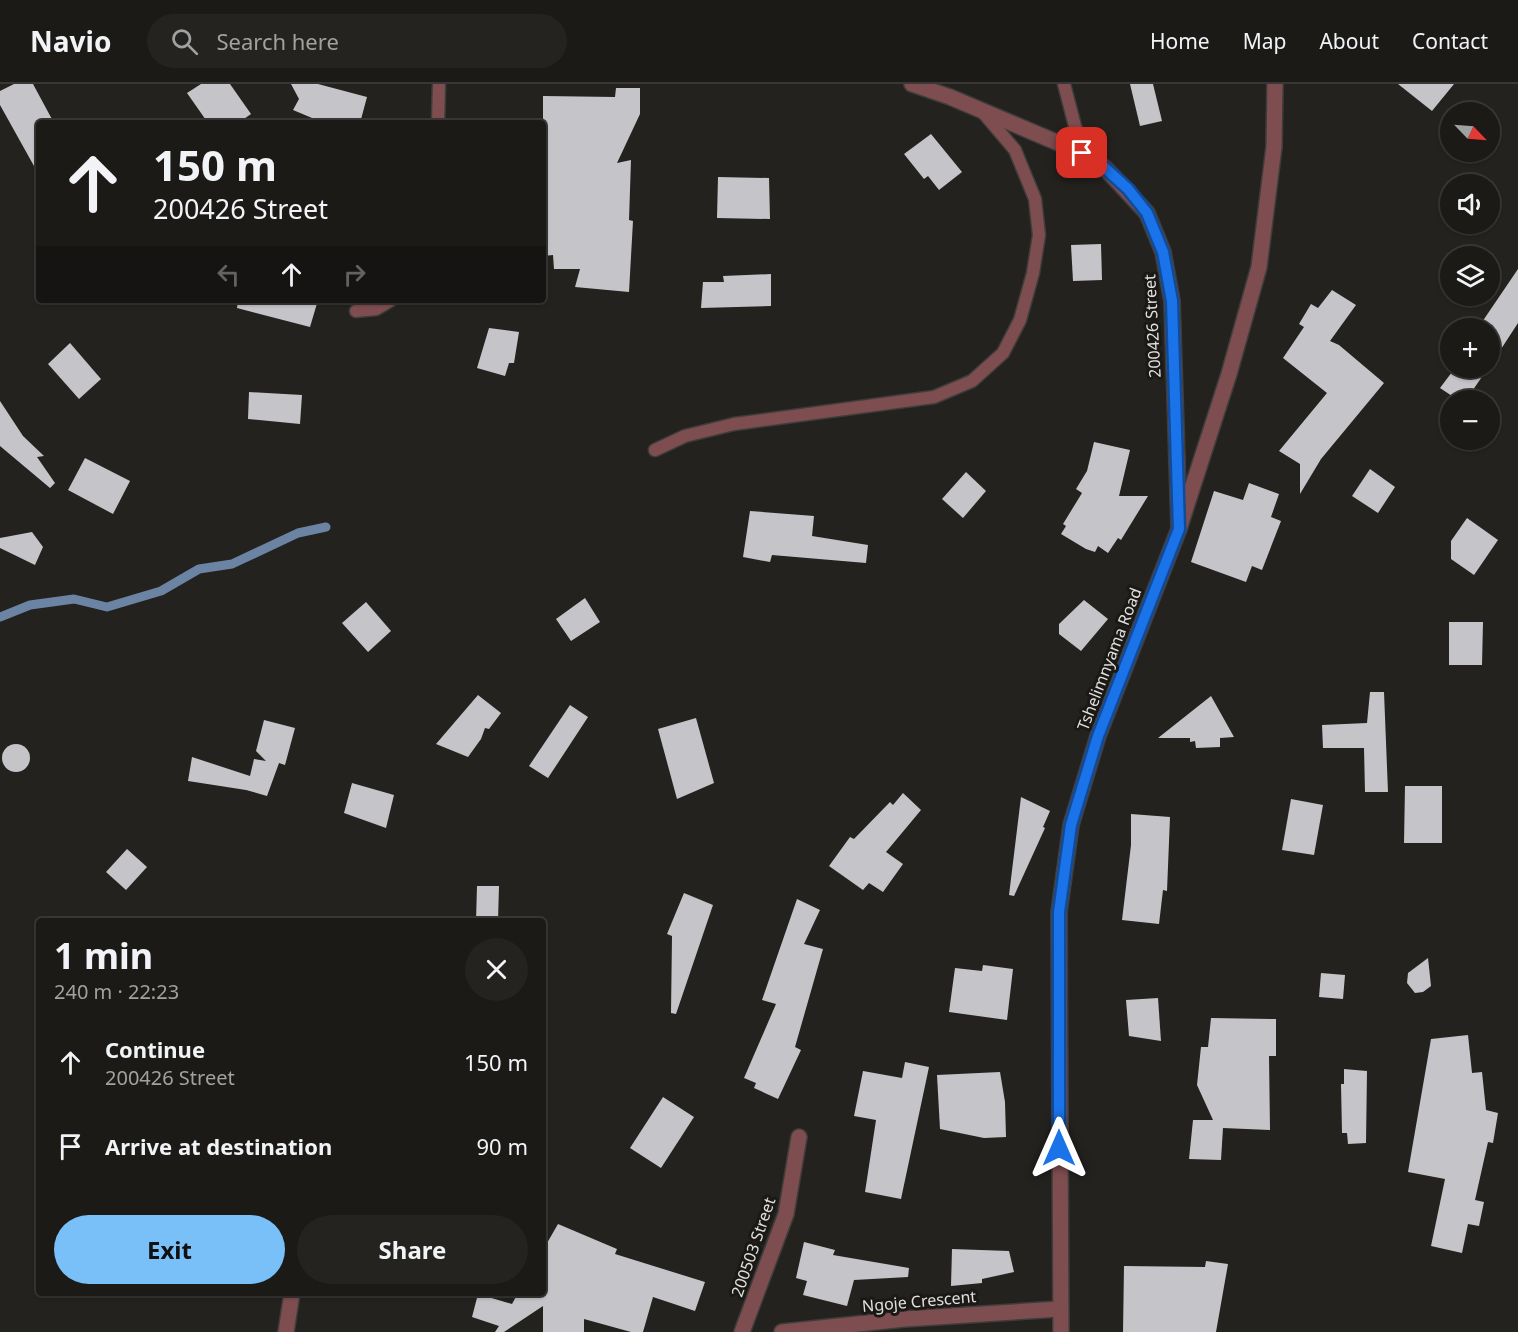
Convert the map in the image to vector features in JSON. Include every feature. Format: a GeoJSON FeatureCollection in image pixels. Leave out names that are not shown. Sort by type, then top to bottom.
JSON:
{"type":"FeatureCollection","features":[{"type":"Feature","properties":{"kind":"street","name":"200426 Street"},"geometry":{"type":"LineString","coordinates":[[912,84],[981,109],[1082,153],[1105,168],[1128,189],[1147,213],[1163,252],[1172,301],[1179,529]]}},
{"type":"Feature","properties":{"kind":"street","name":"Tshelimnyama Road"},"geometry":{"type":"LineString","coordinates":[[1061,1332],[1059,1310],[1059,912],[1071,825],[1098,736],[1179,529],[1229,374],[1259,267],[1274,147],[1275,84]]}},
{"type":"Feature","properties":{"kind":"street","name":"200503 Street"},"geometry":{"type":"LineString","coordinates":[[742,1332],[786,1214],[799,1137]]}},
{"type":"Feature","properties":{"kind":"street"},"geometry":{"type":"LineString","coordinates":[[286,1332],[292,1296]]}},
{"type":"Feature","properties":{"kind":"street","name":"Ngoje Crescent"},"geometry":{"type":"LineString","coordinates":[[782,1332],[1059,1310]]}},
{"type":"Feature","properties":{"kind":"lane"},"geometry":{"type":"LineString","coordinates":[[438,120],[439,84]]}},
{"type":"Feature","properties":{"kind":"lane"},"geometry":{"type":"LineString","coordinates":[[1064,84],[1082,153]]}},
{"type":"Feature","properties":{"kind":"lane"},"geometry":{"type":"LineString","coordinates":[[655,450],[685,436],[734,424],[934,397],[972,381],[1003,353],[1020,320],[1039,235],[1035,199],[1015,150],[981,109]]}},
{"type":"Feature","properties":{"kind":"lane"},"geometry":{"type":"LineString","coordinates":[[356,311],[376,309],[385,303]]}},
{"type":"Feature","properties":{"kind":"building"},"geometry":{"type":"Polygon","coordinates":[[[14,84],[33,84],[52,120],[36,120],[36,170],[0,105],[0,91],[14,84]]]}},
{"type":"Feature","properties":{"kind":"building"},"geometry":{"type":"Polygon","coordinates":[[[201,84],[230,84],[251,114],[242,120],[206,120],[187,93],[201,84]]]}},
{"type":"Feature","properties":{"kind":"building"},"geometry":{"type":"Polygon","coordinates":[[[291,84],[318,84],[367,97],[361,120],[317,120],[293,110],[299,99],[291,84]]]}},
{"type":"Feature","properties":{"kind":"building"},"geometry":{"type":"Polygon","coordinates":[[[1130,84],[1153,84],[1162,121],[1140,126],[1130,84]]]}},
{"type":"Feature","properties":{"kind":"building"},"geometry":{"type":"Polygon","coordinates":[[[1398,84],[1454,84],[1432,111],[1398,84]]]}},
{"type":"Feature","properties":{"kind":"building"},"geometry":{"type":"Polygon","coordinates":[[[616,88],[640,88],[640,114],[617,163],[631,160],[629,220],[633,221],[629,292],[575,287],[580,269],[554,269],[553,255],[546,256],[546,120],[543,120],[543,96],[615,97],[616,88]]]}},
{"type":"Feature","properties":{"kind":"building"},"geometry":{"type":"Polygon","coordinates":[[[931,134],[962,172],[939,190],[928,176],[924,179],[904,154],[931,134]]]}},
{"type":"Feature","properties":{"kind":"building"},"geometry":{"type":"Polygon","coordinates":[[[718,177],[769,178],[770,219],[717,218],[718,177]]]}},
{"type":"Feature","properties":{"kind":"building"},"geometry":{"type":"Polygon","coordinates":[[[1101,244],[1102,280],[1073,281],[1071,245],[1101,244]]]}},
{"type":"Feature","properties":{"kind":"building"},"geometry":{"type":"Polygon","coordinates":[[[1518,269],[1518,323],[1500,351],[1500,318],[1485,318],[1493,306],[1500,306],[1500,296],[1518,269]]]}},
{"type":"Feature","properties":{"kind":"building"},"geometry":{"type":"Polygon","coordinates":[[[771,274],[771,306],[701,308],[703,282],[724,282],[723,276],[771,274]]]}},
{"type":"Feature","properties":{"kind":"building"},"geometry":{"type":"Polygon","coordinates":[[[1332,290],[1356,305],[1330,341],[1339,345],[1384,383],[1321,459],[1300,494],[1300,464],[1279,451],[1327,393],[1283,358],[1304,327],[1299,324],[1311,304],[1318,308],[1332,290]]]}},
{"type":"Feature","properties":{"kind":"building"},"geometry":{"type":"Polygon","coordinates":[[[238,303],[317,303],[310,327],[237,308],[238,303]]]}},
{"type":"Feature","properties":{"kind":"building"},"geometry":{"type":"Polygon","coordinates":[[[489,328],[519,332],[514,363],[509,363],[505,376],[477,368],[489,328]]]}},
{"type":"Feature","properties":{"kind":"building"},"geometry":{"type":"Polygon","coordinates":[[[70,343],[101,379],[79,399],[48,364],[70,343]]]}},
{"type":"Feature","properties":{"kind":"building"},"geometry":{"type":"Polygon","coordinates":[[[1448,378],[1481,378],[1473,390],[1443,390],[1440,388],[1448,378]]]}},
{"type":"Feature","properties":{"kind":"building"},"geometry":{"type":"Polygon","coordinates":[[[249,392],[302,395],[300,424],[248,419],[249,392]]]}},
{"type":"Feature","properties":{"kind":"building"},"geometry":{"type":"Polygon","coordinates":[[[0,401],[23,436],[44,456],[37,457],[55,483],[50,488],[0,446],[0,401]]]}},
{"type":"Feature","properties":{"kind":"building"},"geometry":{"type":"Polygon","coordinates":[[[1094,442],[1130,450],[1119,496],[1148,496],[1121,540],[1118,538],[1108,553],[1098,546],[1095,552],[1086,549],[1061,534],[1066,526],[1063,524],[1082,493],[1076,489],[1087,471],[1094,442]]]}},
{"type":"Feature","properties":{"kind":"building"},"geometry":{"type":"Polygon","coordinates":[[[85,458],[130,481],[113,514],[68,490],[85,458]]]}},
{"type":"Feature","properties":{"kind":"building"},"geometry":{"type":"Polygon","coordinates":[[[1370,469],[1395,487],[1378,513],[1352,496],[1370,469]]]}},
{"type":"Feature","properties":{"kind":"building"},"geometry":{"type":"Polygon","coordinates":[[[966,472],[986,491],[963,518],[942,499],[966,472]]]}},
{"type":"Feature","properties":{"kind":"building"},"geometry":{"type":"Polygon","coordinates":[[[1249,483],[1279,494],[1271,517],[1281,521],[1262,570],[1252,566],[1246,582],[1191,562],[1214,491],[1243,500],[1249,483]]]}},
{"type":"Feature","properties":{"kind":"building"},"geometry":{"type":"Polygon","coordinates":[[[750,511],[814,516],[812,536],[868,545],[866,563],[772,555],[770,562],[743,557],[750,511]]]}},
{"type":"Feature","properties":{"kind":"building"},"geometry":{"type":"Polygon","coordinates":[[[1467,518],[1498,540],[1474,575],[1451,559],[1451,541],[1467,518]]]}},
{"type":"Feature","properties":{"kind":"building"},"geometry":{"type":"Polygon","coordinates":[[[32,532],[43,547],[35,565],[0,548],[0,538],[32,532]]]}},
{"type":"Feature","properties":{"kind":"building"},"geometry":{"type":"Polygon","coordinates":[[[585,598],[600,622],[571,641],[556,619],[585,598]]]}},
{"type":"Feature","properties":{"kind":"building"},"geometry":{"type":"Polygon","coordinates":[[[1084,600],[1108,619],[1081,651],[1059,634],[1059,624],[1084,600]]]}},
{"type":"Feature","properties":{"kind":"building"},"geometry":{"type":"Polygon","coordinates":[[[366,602],[391,631],[368,652],[342,623],[366,602]]]}},
{"type":"Feature","properties":{"kind":"building"},"geometry":{"type":"Polygon","coordinates":[[[1449,622],[1483,622],[1482,665],[1449,665],[1449,622]]]}},
{"type":"Feature","properties":{"kind":"building"},"geometry":{"type":"Polygon","coordinates":[[[1370,692],[1384,692],[1388,792],[1365,792],[1364,748],[1323,748],[1322,725],[1367,723],[1370,692]]]}},
{"type":"Feature","properties":{"kind":"building"},"geometry":{"type":"Polygon","coordinates":[[[478,695],[501,713],[489,729],[485,728],[481,739],[468,757],[436,744],[478,695]]]}},
{"type":"Feature","properties":{"kind":"building"},"geometry":{"type":"Polygon","coordinates":[[[1211,696],[1234,737],[1220,738],[1220,747],[1196,748],[1195,741],[1190,742],[1190,738],[1158,738],[1211,696]]]}},
{"type":"Feature","properties":{"kind":"building"},"geometry":{"type":"Polygon","coordinates":[[[570,705],[588,717],[548,778],[529,766],[570,705]]]}},
{"type":"Feature","properties":{"kind":"building"},"geometry":{"type":"Polygon","coordinates":[[[696,718],[714,783],[677,799],[658,729],[696,718]]]}},
{"type":"Feature","properties":{"kind":"building"},"geometry":{"type":"Polygon","coordinates":[[[264,720],[295,728],[285,765],[279,763],[267,796],[246,790],[188,781],[192,757],[250,776],[254,759],[266,761],[256,751],[264,720]]]}},
{"type":"Feature","properties":{"kind":"building"},"geometry":{"type":"Polygon","coordinates":[[[16,744],[26,748],[30,758],[26,768],[16,772],[6,768],[2,758],[6,748],[16,744]]]}},
{"type":"Feature","properties":{"kind":"building"},"geometry":{"type":"Polygon","coordinates":[[[352,783],[394,795],[386,828],[344,813],[352,783]]]}},
{"type":"Feature","properties":{"kind":"building"},"geometry":{"type":"Polygon","coordinates":[[[1405,786],[1442,786],[1442,843],[1404,843],[1405,786]]]}},
{"type":"Feature","properties":{"kind":"building"},"geometry":{"type":"Polygon","coordinates":[[[903,793],[921,810],[886,852],[903,864],[883,892],[869,883],[863,890],[829,866],[850,837],[854,839],[890,802],[893,805],[903,793]]]}},
{"type":"Feature","properties":{"kind":"building"},"geometry":{"type":"Polygon","coordinates":[[[1021,797],[1050,811],[1043,827],[1045,828],[1014,896],[1009,895],[1021,797]]]}},
{"type":"Feature","properties":{"kind":"building"},"geometry":{"type":"Polygon","coordinates":[[[1291,799],[1323,805],[1314,855],[1282,850],[1291,799]]]}},
{"type":"Feature","properties":{"kind":"building"},"geometry":{"type":"Polygon","coordinates":[[[1131,814],[1170,817],[1167,891],[1163,890],[1159,924],[1122,920],[1131,845],[1131,814]]]}},
{"type":"Feature","properties":{"kind":"building"},"geometry":{"type":"Polygon","coordinates":[[[127,849],[147,867],[126,890],[106,872],[127,849]]]}},
{"type":"Feature","properties":{"kind":"building"},"geometry":{"type":"Polygon","coordinates":[[[477,886],[499,886],[498,918],[476,918],[477,886]]]}},
{"type":"Feature","properties":{"kind":"building"},"geometry":{"type":"Polygon","coordinates":[[[684,893],[713,905],[676,1014],[671,1013],[672,936],[667,934],[684,893]]]}},
{"type":"Feature","properties":{"kind":"building"},"geometry":{"type":"Polygon","coordinates":[[[797,899],[820,910],[804,944],[823,949],[795,1047],[801,1050],[778,1099],[754,1088],[756,1083],[744,1078],[776,1004],[762,1000],[797,899]]]}},
{"type":"Feature","properties":{"kind":"building"},"geometry":{"type":"Polygon","coordinates":[[[1428,958],[1431,986],[1423,992],[1415,993],[1407,983],[1408,973],[1428,958]]]}},
{"type":"Feature","properties":{"kind":"building"},"geometry":{"type":"Polygon","coordinates":[[[983,965],[1013,969],[1007,1020],[949,1012],[955,968],[982,971],[983,965]]]}},
{"type":"Feature","properties":{"kind":"building"},"geometry":{"type":"Polygon","coordinates":[[[1321,973],[1345,975],[1343,999],[1319,997],[1321,973]]]}},
{"type":"Feature","properties":{"kind":"building"},"geometry":{"type":"Polygon","coordinates":[[[1158,998],[1161,1041],[1129,1036],[1126,1000],[1158,998]]]}},
{"type":"Feature","properties":{"kind":"building"},"geometry":{"type":"Polygon","coordinates":[[[1211,1018],[1276,1019],[1276,1056],[1269,1056],[1270,1130],[1223,1128],[1221,1160],[1189,1159],[1193,1120],[1213,1120],[1197,1085],[1201,1047],[1208,1047],[1211,1018]]]}},
{"type":"Feature","properties":{"kind":"building"},"geometry":{"type":"Polygon","coordinates":[[[1468,1035],[1472,1073],[1482,1072],[1486,1110],[1498,1113],[1493,1143],[1488,1142],[1475,1200],[1484,1202],[1479,1226],[1468,1224],[1462,1253],[1431,1246],[1445,1179],[1408,1172],[1431,1039],[1468,1035]]]}},
{"type":"Feature","properties":{"kind":"building"},"geometry":{"type":"Polygon","coordinates":[[[905,1062],[929,1067],[901,1199],[865,1192],[876,1120],[854,1116],[863,1071],[902,1078],[905,1062]]]}},
{"type":"Feature","properties":{"kind":"building"},"geometry":{"type":"Polygon","coordinates":[[[1344,1069],[1367,1071],[1366,1143],[1348,1144],[1347,1133],[1342,1133],[1341,1084],[1344,1084],[1344,1069]]]}},
{"type":"Feature","properties":{"kind":"building"},"geometry":{"type":"Polygon","coordinates":[[[1000,1072],[1005,1102],[1006,1137],[984,1138],[940,1129],[937,1075],[1000,1072]]]}},
{"type":"Feature","properties":{"kind":"building"},"geometry":{"type":"Polygon","coordinates":[[[663,1097],[694,1117],[661,1168],[630,1148],[663,1097]]]}},
{"type":"Feature","properties":{"kind":"building"},"geometry":{"type":"Polygon","coordinates":[[[558,1224],[617,1249],[615,1254],[705,1282],[695,1311],[653,1297],[643,1332],[631,1332],[584,1319],[584,1332],[543,1332],[543,1306],[504,1332],[495,1332],[499,1326],[472,1317],[477,1296],[512,1304],[516,1296],[546,1296],[546,1245],[558,1224]]]}},
{"type":"Feature","properties":{"kind":"building"},"geometry":{"type":"Polygon","coordinates":[[[804,1242],[835,1250],[833,1255],[909,1268],[908,1277],[854,1280],[847,1306],[803,1295],[807,1281],[796,1278],[804,1242]]]}},
{"type":"Feature","properties":{"kind":"building"},"geometry":{"type":"Polygon","coordinates":[[[952,1249],[1009,1251],[1014,1272],[982,1279],[982,1283],[951,1286],[952,1249]]]}},
{"type":"Feature","properties":{"kind":"building"},"geometry":{"type":"Polygon","coordinates":[[[1206,1261],[1228,1264],[1216,1332],[1123,1332],[1124,1266],[1205,1267],[1206,1261]]]}},
{"type":"Feature","properties":{"kind":"waterway"},"geometry":{"type":"LineString","coordinates":[[0,617],[30,605],[74,599],[107,607],[161,591],[199,569],[232,564],[298,533],[326,527]]}},
{"type":"Feature","properties":{"kind":"route"},"geometry":{"type":"LineString","coordinates":[[1059,1148],[1059,912],[1071,825],[1098,736],[1179,529],[1174,438],[1172,301],[1169,275],[1163,252],[1147,213],[1128,189],[1105,168],[1082,153]]}}]}
